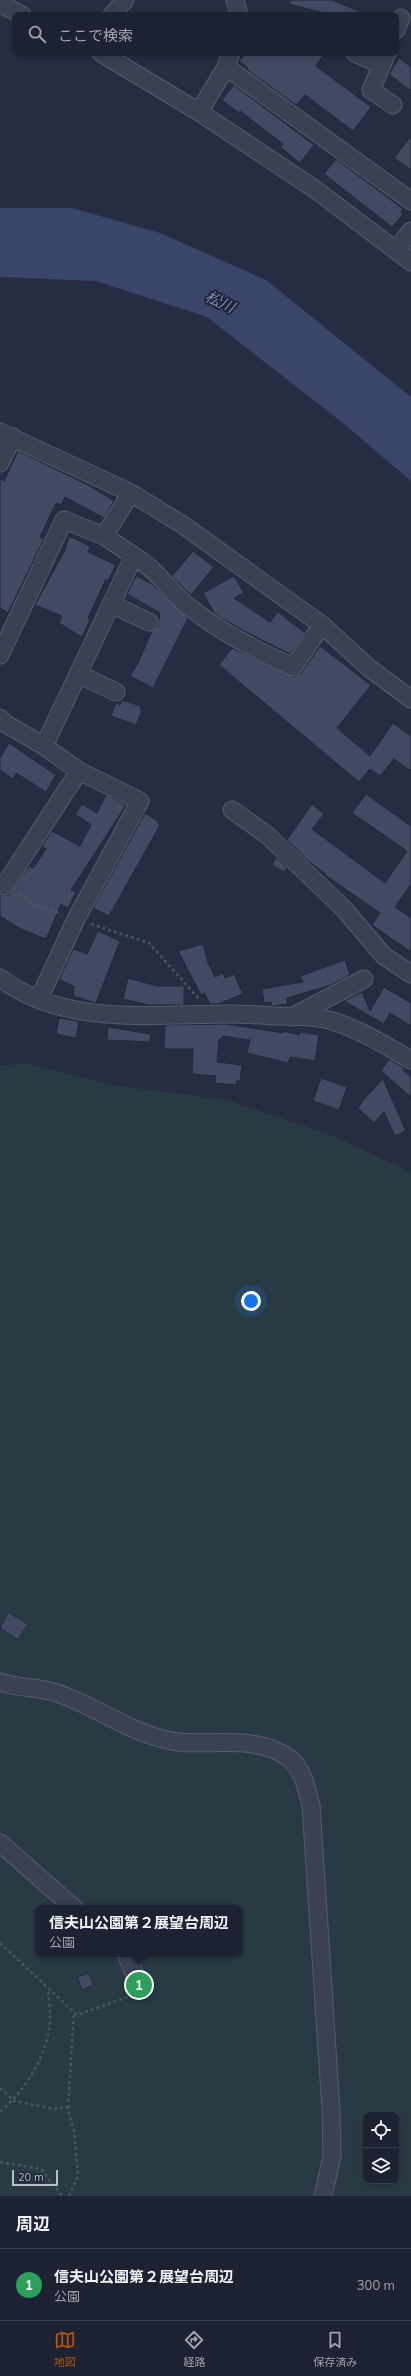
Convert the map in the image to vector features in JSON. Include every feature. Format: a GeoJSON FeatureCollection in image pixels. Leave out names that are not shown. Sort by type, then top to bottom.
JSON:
{"type":"FeatureCollection","features":[{"type":"Feature","properties":{"kind":"street"},"geometry":{"type":"LineString","coordinates":[[115,12],[125,0]]}},
{"type":"Feature","properties":{"kind":"street"},"geometry":{"type":"LineString","coordinates":[[235,0],[238,12]]}},
{"type":"Feature","properties":{"kind":"street"},"geometry":{"type":"LineString","coordinates":[[0,4],[16,12]]}},
{"type":"Feature","properties":{"kind":"street"},"geometry":{"type":"LineString","coordinates":[[107,56],[199,112],[316,190],[411,262]]}},
{"type":"Feature","properties":{"kind":"street"},"geometry":{"type":"LineString","coordinates":[[370,56],[384,59],[371,90],[393,105]]}},
{"type":"Feature","properties":{"kind":"street"},"geometry":{"type":"LineString","coordinates":[[199,112],[229,60],[411,201]]}},
{"type":"Feature","properties":{"kind":"street"},"geometry":{"type":"LineString","coordinates":[[396,250],[411,230]]}},
{"type":"Feature","properties":{"kind":"street"},"geometry":{"type":"LineString","coordinates":[[0,463],[7,435],[131,493],[183,525],[322,625],[369,668],[411,699]]}},
{"type":"Feature","properties":{"kind":"street"},"geometry":{"type":"LineString","coordinates":[[104,536],[131,493]]}},
{"type":"Feature","properties":{"kind":"street"},"geometry":{"type":"LineString","coordinates":[[0,655],[64,520],[104,536],[143,561],[187,605],[211,623],[255,650],[293,667],[322,625]]}},
{"type":"Feature","properties":{"kind":"street"},"geometry":{"type":"LineString","coordinates":[[44,746],[134,556]]}},
{"type":"Feature","properties":{"kind":"street"},"geometry":{"type":"LineString","coordinates":[[112,604],[149,622]]}},
{"type":"Feature","properties":{"kind":"street"},"geometry":{"type":"LineString","coordinates":[[78,674],[116,692]]}},
{"type":"Feature","properties":{"kind":"street"},"geometry":{"type":"LineString","coordinates":[[2,725],[44,746],[79,771],[140,801],[76,919],[39,999]]}},
{"type":"Feature","properties":{"kind":"street"},"geometry":{"type":"LineString","coordinates":[[4,886],[79,771]]}},
{"type":"Feature","properties":{"kind":"street"},"geometry":{"type":"LineString","coordinates":[[232,810],[267,835],[344,909],[384,956],[411,974]]}},
{"type":"Feature","properties":{"kind":"street"},"geometry":{"type":"LineString","coordinates":[[0,978],[15,989],[39,999],[76,1010],[135,1016],[211,1015],[292,1017],[331,1020],[362,1033],[411,1060]]}},
{"type":"Feature","properties":{"kind":"street"},"geometry":{"type":"LineString","coordinates":[[292,1017],[364,979]]}},
{"type":"Feature","properties":{"kind":"street"},"geometry":{"type":"LineString","coordinates":[[2,1685],[56,1693],[153,1736],[178,1742],[239,1743],[269,1748],[291,1760],[299,1770],[306,1787],[310,1805],[331,2110],[332,2156],[323,2196]]}},
{"type":"Feature","properties":{"kind":"street"},"geometry":{"type":"LineString","coordinates":[[0,1843],[71,1905]]}},
{"type":"Feature","properties":{"kind":"street"},"geometry":{"type":"LineString","coordinates":[[127,1957],[135,1975]]}},
{"type":"Feature","properties":{"kind":"path"},"geometry":{"type":"LineString","coordinates":[[4,886],[35,905],[149,943],[195,992],[211,1015]]}},
{"type":"Feature","properties":{"kind":"path"},"geometry":{"type":"LineString","coordinates":[[0,1943],[77,2015],[128,1997],[135,1975]]}},
{"type":"Feature","properties":{"kind":"path"},"geometry":{"type":"LineString","coordinates":[[0,2112],[14,2101],[40,2061],[50,2018],[48,1989]]}},
{"type":"Feature","properties":{"kind":"path"},"geometry":{"type":"LineString","coordinates":[[69,2196],[78,2176],[74,2131],[68,2109],[74,2011]]}},
{"type":"Feature","properties":{"kind":"path"},"geometry":{"type":"LineString","coordinates":[[0,2088],[14,2101],[54,2110],[68,2109]]}},
{"type":"Feature","properties":{"kind":"path"},"geometry":{"type":"LineString","coordinates":[[0,2162],[41,2169],[62,2196]]}},
{"type":"Feature","properties":{"kind":"shaded area"},"geometry":{"type":"Polygon","coordinates":[[[30,1064],[113,1085],[227,1100],[328,1134],[411,1172],[411,2196],[0,2196],[0,1065],[30,1064]]]}},
{"type":"Feature","properties":{"kind":"water","name":"松川"},"geometry":{"type":"Polygon","coordinates":[[[0,208],[72,208],[160,233],[266,280],[411,397],[411,481],[343,423],[207,317],[96,281],[0,277],[0,208]]]}},
{"type":"Feature","properties":{"kind":"building"},"geometry":{"type":"Polygon","coordinates":[[[290,0],[332,0],[361,12],[320,12],[289,4],[290,0]]]}},
{"type":"Feature","properties":{"kind":"building"},"geometry":{"type":"Polygon","coordinates":[[[243,56],[323,56],[316,66],[371,107],[353,131],[305,95],[296,105],[246,69],[248,68],[239,61],[243,56]]]}},
{"type":"Feature","properties":{"kind":"building"},"geometry":{"type":"Polygon","coordinates":[[[399,58],[411,67],[411,91],[389,74],[399,58]]]}},
{"type":"Feature","properties":{"kind":"building"},"geometry":{"type":"Polygon","coordinates":[[[234,85],[314,145],[300,163],[280,147],[283,144],[240,111],[239,113],[222,100],[234,85]]]}},
{"type":"Feature","properties":{"kind":"building"},"geometry":{"type":"Polygon","coordinates":[[[411,136],[411,170],[394,158],[411,136]]]}},
{"type":"Feature","properties":{"kind":"building"},"geometry":{"type":"Polygon","coordinates":[[[336,159],[403,209],[401,212],[403,214],[392,227],[324,174],[336,159]]]}},
{"type":"Feature","properties":{"kind":"building"},"geometry":{"type":"Polygon","coordinates":[[[18,451],[88,485],[114,501],[104,518],[65,497],[61,505],[56,503],[40,537],[44,539],[8,613],[0,608],[0,479],[4,481],[18,451]]]}},
{"type":"Feature","properties":{"kind":"building"},"geometry":{"type":"Polygon","coordinates":[[[69,536],[90,546],[88,552],[116,565],[108,581],[106,579],[88,618],[90,620],[82,637],[59,623],[62,616],[35,605],[65,550],[69,536]]]}},
{"type":"Feature","properties":{"kind":"building"},"geometry":{"type":"Polygon","coordinates":[[[193,551],[214,567],[191,595],[172,576],[193,551]]]}},
{"type":"Feature","properties":{"kind":"building"},"geometry":{"type":"Polygon","coordinates":[[[136,576],[152,584],[188,618],[153,688],[130,676],[138,663],[152,631],[158,626],[160,613],[127,594],[136,576]]]}},
{"type":"Feature","properties":{"kind":"building"},"geometry":{"type":"Polygon","coordinates":[[[234,576],[244,593],[234,598],[270,622],[278,612],[305,633],[290,654],[244,631],[215,614],[203,593],[234,576]]]}},
{"type":"Feature","properties":{"kind":"building"},"geometry":{"type":"Polygon","coordinates":[[[320,646],[371,685],[337,728],[370,756],[393,723],[411,736],[411,771],[394,759],[380,776],[370,769],[359,782],[219,665],[232,648],[294,677],[301,673],[320,646]]]}},
{"type":"Feature","properties":{"kind":"building"},"geometry":{"type":"Polygon","coordinates":[[[122,700],[141,706],[140,709],[142,710],[136,725],[111,716],[116,703],[120,705],[122,700]]]}},
{"type":"Feature","properties":{"kind":"building"},"geometry":{"type":"Polygon","coordinates":[[[9,743],[56,775],[46,792],[16,773],[13,779],[0,770],[0,758],[9,743]]]}},
{"type":"Feature","properties":{"kind":"building"},"geometry":{"type":"Polygon","coordinates":[[[366,794],[411,826],[411,884],[395,907],[411,918],[411,952],[372,925],[380,913],[325,875],[326,874],[308,861],[287,840],[312,804],[324,814],[312,829],[385,883],[407,851],[352,813],[366,794]]]}},
{"type":"Feature","properties":{"kind":"building"},"geometry":{"type":"Polygon","coordinates":[[[106,795],[126,805],[71,890],[76,892],[68,908],[61,904],[46,939],[21,929],[0,916],[0,895],[9,895],[29,866],[33,868],[46,849],[42,846],[52,831],[80,846],[91,825],[75,814],[82,804],[97,813],[106,795]]]}},
{"type":"Feature","properties":{"kind":"building"},"geometry":{"type":"Polygon","coordinates":[[[145,813],[159,822],[158,824],[160,825],[109,916],[93,908],[145,813]]]}},
{"type":"Feature","properties":{"kind":"building"},"geometry":{"type":"Polygon","coordinates":[[[276,857],[287,868],[284,872],[272,865],[276,857]]]}},
{"type":"Feature","properties":{"kind":"building"},"geometry":{"type":"Polygon","coordinates":[[[98,931],[120,941],[96,1003],[73,996],[74,986],[59,980],[73,949],[87,954],[98,931]]]}},
{"type":"Feature","properties":{"kind":"building"},"geometry":{"type":"Polygon","coordinates":[[[203,944],[208,963],[215,977],[223,973],[225,978],[234,974],[243,994],[218,1004],[210,1004],[204,993],[201,995],[178,951],[203,944]]]}},
{"type":"Feature","properties":{"kind":"building"},"geometry":{"type":"Polygon","coordinates":[[[345,960],[350,975],[331,985],[287,998],[287,1004],[271,1006],[271,1002],[264,1003],[262,989],[303,982],[300,976],[345,960]]]}},
{"type":"Feature","properties":{"kind":"building"},"geometry":{"type":"Polygon","coordinates":[[[128,978],[157,986],[184,986],[184,1005],[148,1005],[123,999],[128,978]]]}},
{"type":"Feature","properties":{"kind":"building"},"geometry":{"type":"Polygon","coordinates":[[[384,987],[411,1003],[411,1026],[390,1013],[384,1024],[344,1001],[362,992],[370,1011],[384,987]]]}},
{"type":"Feature","properties":{"kind":"building"},"geometry":{"type":"Polygon","coordinates":[[[59,1018],[79,1021],[76,1038],[56,1034],[59,1018]]]}},
{"type":"Feature","properties":{"kind":"building"},"geometry":{"type":"Polygon","coordinates":[[[227,1024],[283,1033],[283,1031],[299,1035],[299,1032],[319,1035],[315,1061],[290,1057],[288,1063],[247,1053],[250,1040],[222,1036],[222,1039],[219,1039],[217,1062],[242,1065],[240,1081],[237,1081],[236,1085],[215,1083],[216,1076],[192,1074],[193,1049],[164,1049],[165,1025],[227,1024]]]}},
{"type":"Feature","properties":{"kind":"building"},"geometry":{"type":"Polygon","coordinates":[[[108,1027],[151,1034],[150,1042],[107,1040],[108,1027]]]}},
{"type":"Feature","properties":{"kind":"building"},"geometry":{"type":"Polygon","coordinates":[[[389,1059],[404,1068],[403,1070],[411,1077],[411,1097],[381,1071],[389,1059]]]}},
{"type":"Feature","properties":{"kind":"building"},"geometry":{"type":"Polygon","coordinates":[[[321,1078],[347,1087],[339,1110],[313,1101],[321,1078]]]}},
{"type":"Feature","properties":{"kind":"building"},"geometry":{"type":"Polygon","coordinates":[[[383,1079],[406,1131],[395,1136],[384,1112],[374,1123],[358,1108],[365,1098],[383,1079]]]}},
{"type":"Feature","properties":{"kind":"building"},"geometry":{"type":"Polygon","coordinates":[[[8,1612],[28,1624],[18,1640],[0,1628],[8,1612]]]}},
{"type":"Feature","properties":{"kind":"building"},"geometry":{"type":"Polygon","coordinates":[[[89,1973],[94,1985],[82,1990],[77,1977],[89,1973]]]}},
{"type":"Feature","properties":{"kind":"place","name":"信夫山公園第２展望台周辺"},"geometry":{"type":"Point","coordinates":[139,1985]}}]}
